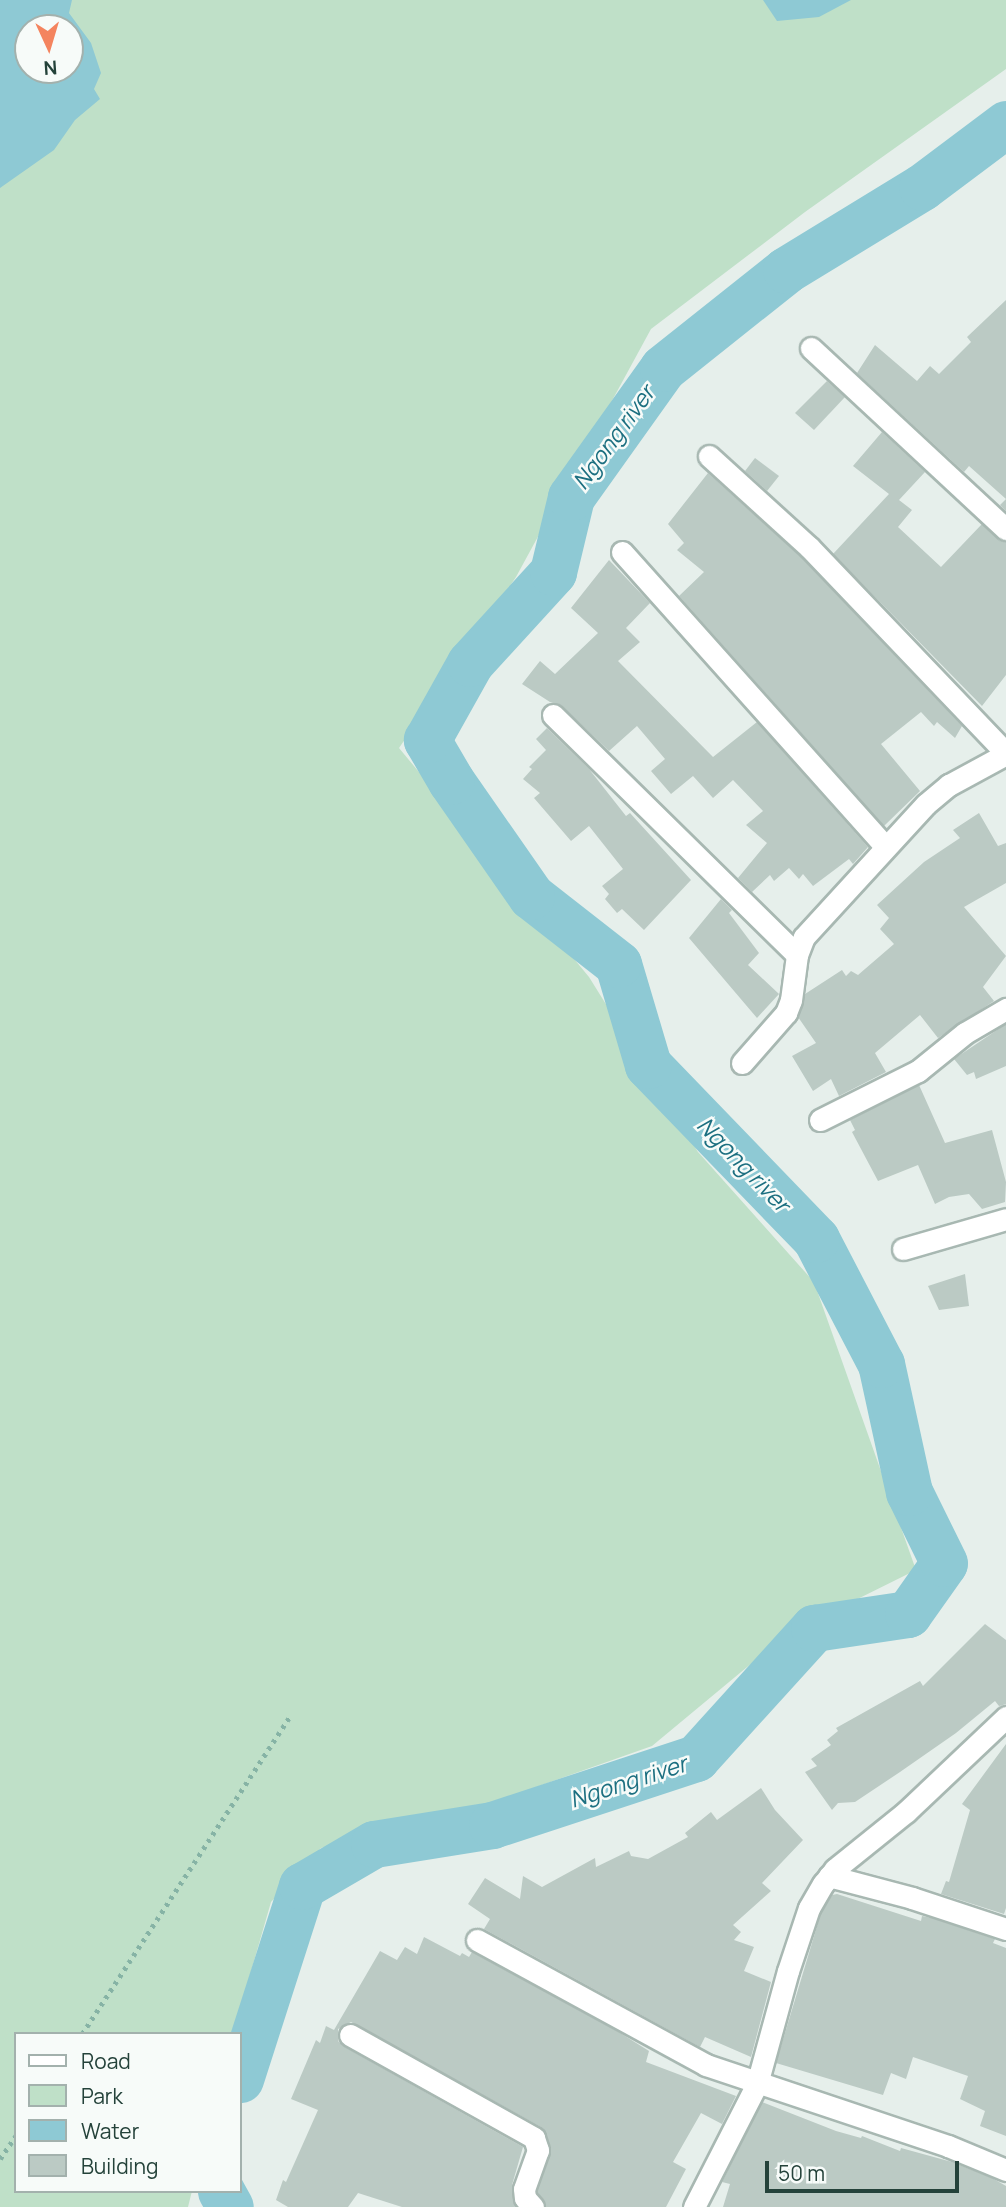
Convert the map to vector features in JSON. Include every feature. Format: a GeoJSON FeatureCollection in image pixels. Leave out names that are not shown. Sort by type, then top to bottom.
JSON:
{"type":"FeatureCollection","features":[{"type":"Feature","properties":{"kind":"street"},"geometry":{"type":"LineString","coordinates":[[811,348],[1006,528]]}},
{"type":"Feature","properties":{"kind":"street"},"geometry":{"type":"LineString","coordinates":[[709,456],[809,547],[1006,753],[949,785],[926,804],[804,937],[797,955],[792,1000],[786,1013],[742,1063]]}},
{"type":"Feature","properties":{"kind":"street"},"geometry":{"type":"LineString","coordinates":[[622,552],[886,846]]}},
{"type":"Feature","properties":{"kind":"street"},"geometry":{"type":"LineString","coordinates":[[553,715],[797,955]]}},
{"type":"Feature","properties":{"kind":"street"},"geometry":{"type":"LineString","coordinates":[[820,1120],[918,1071],[965,1033],[1006,1009]]}},
{"type":"Feature","properties":{"kind":"street"},"geometry":{"type":"LineString","coordinates":[[903,1249],[1006,1219]]}},
{"type":"Feature","properties":{"kind":"street"},"geometry":{"type":"LineString","coordinates":[[694,2207],[757,2084],[809,1908],[829,1876],[906,1812],[1006,1717]]}},
{"type":"Feature","properties":{"kind":"street"},"geometry":{"type":"LineString","coordinates":[[829,1876],[912,1898],[1006,1929]]}},
{"type":"Feature","properties":{"kind":"street"},"geometry":{"type":"LineString","coordinates":[[477,1940],[706,2065],[948,2147],[1006,2170]]}},
{"type":"Feature","properties":{"kind":"street"},"geometry":{"type":"LineString","coordinates":[[350,2035],[534,2138],[538,2150],[524,2189],[525,2199],[533,2207]]}},
{"type":"Feature","properties":{"kind":"path"},"geometry":{"type":"LineString","coordinates":[[83,2032],[291,1715]]}},
{"type":"Feature","properties":{"kind":"path"},"geometry":{"type":"LineString","coordinates":[[0,2160],[14,2139]]}},
{"type":"Feature","properties":{"kind":"green space"},"geometry":{"type":"Polygon","coordinates":[[[0,0],[1006,0],[1006,69],[805,212],[651,329],[516,577],[399,748],[589,977],[698,1152],[814,1282],[916,1570],[787,1634],[652,1746],[491,1803],[321,1848],[271,1902],[234,2032],[14,2032],[14,2193],[192,2193],[188,2207],[0,2207],[0,0]]]}},
{"type":"Feature","properties":{"kind":"water"},"geometry":{"type":"Polygon","coordinates":[[[0,0],[72,0],[70,14],[14,14],[14,84],[84,84],[84,33],[91,43],[101,73],[94,89],[100,99],[75,120],[54,150],[0,188],[0,0]]]}},
{"type":"Feature","properties":{"kind":"water"},"geometry":{"type":"Polygon","coordinates":[[[763,0],[851,0],[819,17],[777,21],[763,0]]]}},
{"type":"Feature","properties":{"kind":"building"},"geometry":{"type":"Polygon","coordinates":[[[1006,300],[1006,499],[969,466],[964,472],[857,373],[875,345],[917,381],[930,366],[939,374],[971,342],[967,337],[1006,300]]]}},
{"type":"Feature","properties":{"kind":"building"},"geometry":{"type":"Polygon","coordinates":[[[827,381],[845,397],[814,430],[795,413],[827,381]]]}},
{"type":"Feature","properties":{"kind":"building"},"geometry":{"type":"Polygon","coordinates":[[[882,432],[925,472],[899,500],[912,510],[898,527],[941,567],[982,524],[998,539],[1006,542],[1006,675],[982,706],[833,554],[889,494],[853,466],[882,432]]]}},
{"type":"Feature","properties":{"kind":"building"},"geometry":{"type":"Polygon","coordinates":[[[755,458],[779,476],[767,491],[745,471],[755,458]]]}},
{"type":"Feature","properties":{"kind":"building"},"geometry":{"type":"Polygon","coordinates":[[[708,473],[800,556],[962,726],[955,738],[937,722],[934,726],[921,712],[881,744],[920,791],[884,826],[679,596],[704,572],[677,550],[684,543],[668,524],[708,473]]]}},
{"type":"Feature","properties":{"kind":"building"},"geometry":{"type":"Polygon","coordinates":[[[1006,499],[1006,511],[1000,505],[1006,499]]]}},
{"type":"Feature","properties":{"kind":"building"},"geometry":{"type":"Polygon","coordinates":[[[609,560],[650,603],[626,628],[640,642],[618,661],[713,757],[757,722],[868,847],[853,864],[849,859],[813,886],[803,874],[799,879],[789,868],[774,881],[770,875],[752,892],[738,878],[767,843],[746,825],[763,811],[733,780],[713,798],[693,776],[671,794],[651,771],[665,759],[637,726],[609,751],[562,706],[550,702],[522,684],[540,661],[555,674],[598,633],[571,608],[609,560]]]}},
{"type":"Feature","properties":{"kind":"building"},"geometry":{"type":"Polygon","coordinates":[[[547,728],[589,769],[626,816],[630,813],[691,880],[644,930],[622,909],[617,913],[605,899],[609,894],[602,886],[623,869],[589,826],[571,841],[534,798],[540,793],[523,779],[532,769],[529,767],[546,750],[536,739],[547,728]]]}},
{"type":"Feature","properties":{"kind":"building"},"geometry":{"type":"Polygon","coordinates":[[[979,813],[998,846],[1006,843],[1006,883],[964,907],[1006,956],[983,987],[994,1001],[938,1038],[920,1015],[875,1053],[886,1072],[839,1096],[831,1079],[813,1091],[792,1056],[816,1043],[798,1017],[805,994],[842,970],[846,976],[851,971],[858,975],[894,944],[880,929],[889,918],[877,905],[924,862],[960,838],[953,830],[979,813]]]}},
{"type":"Feature","properties":{"kind":"building"},"geometry":{"type":"Polygon","coordinates":[[[721,899],[732,910],[729,913],[759,953],[748,965],[779,994],[757,1018],[689,938],[721,899]]]}},
{"type":"Feature","properties":{"kind":"building"},"geometry":{"type":"Polygon","coordinates":[[[1006,1024],[1006,1066],[976,1079],[974,1072],[967,1075],[954,1059],[1006,1024]]]}},
{"type":"Feature","properties":{"kind":"building"},"geometry":{"type":"Polygon","coordinates":[[[919,1085],[945,1143],[992,1130],[1006,1182],[1005,1202],[982,1209],[969,1194],[949,1197],[935,1204],[918,1165],[878,1181],[852,1132],[855,1130],[850,1120],[919,1085]]]}},
{"type":"Feature","properties":{"kind":"building"},"geometry":{"type":"Polygon","coordinates":[[[965,1274],[969,1306],[939,1310],[928,1286],[965,1274]]]}},
{"type":"Feature","properties":{"kind":"building"},"geometry":{"type":"Polygon","coordinates":[[[985,1624],[1006,1640],[1006,1704],[999,1706],[995,1701],[956,1733],[900,1772],[855,1802],[838,1803],[832,1810],[805,1772],[817,1766],[811,1759],[831,1745],[827,1740],[838,1731],[836,1728],[920,1681],[923,1686],[985,1624]]]}},
{"type":"Feature","properties":{"kind":"building"},"geometry":{"type":"Polygon","coordinates":[[[1006,1744],[1004,1914],[941,1894],[946,1881],[949,1882],[970,1810],[962,1804],[1006,1744]]]}},
{"type":"Feature","properties":{"kind":"building"},"geometry":{"type":"Polygon","coordinates":[[[761,1788],[775,1810],[803,1840],[762,1883],[771,1891],[733,1925],[741,1932],[734,1940],[754,1947],[744,1971],[771,1982],[751,2057],[705,2037],[700,2047],[484,1929],[490,1919],[468,1904],[485,1878],[520,1899],[523,1876],[542,1887],[595,1858],[596,1867],[629,1851],[631,1856],[648,1859],[688,1837],[685,1833],[711,1812],[717,1820],[761,1788]]]}},
{"type":"Feature","properties":{"kind":"building"},"geometry":{"type":"Polygon","coordinates":[[[837,1894],[921,1921],[922,1916],[932,1918],[995,1939],[993,1943],[1006,1948],[1006,2136],[980,2126],[985,2111],[960,2099],[968,2076],[913,2057],[906,2079],[891,2073],[883,2095],[776,2063],[821,1913],[832,1895],[837,1894]]]}},
{"type":"Feature","properties":{"kind":"building"},"geometry":{"type":"Polygon","coordinates":[[[424,1937],[460,1956],[462,1953],[469,1957],[472,1952],[617,2031],[649,2051],[646,2062],[736,2096],[722,2124],[701,2113],[673,2162],[686,2169],[666,2207],[546,2207],[537,2191],[551,2147],[541,2127],[351,2022],[338,2029],[338,2041],[343,2046],[523,2147],[512,2185],[515,2207],[402,2207],[358,2193],[348,2207],[288,2207],[276,2200],[283,2180],[286,2182],[318,2110],[291,2099],[316,2040],[320,2043],[326,2026],[334,2030],[380,1951],[397,1960],[405,1947],[417,1954],[424,1937]]]}},
{"type":"Feature","properties":{"kind":"building"},"geometry":{"type":"Polygon","coordinates":[[[762,2102],[836,2131],[861,2138],[862,2136],[900,2151],[901,2148],[952,2162],[992,2178],[1006,2186],[1006,2207],[723,2207],[730,2184],[722,2182],[762,2102]]]}},
{"type":"Feature","properties":{"kind":"waterway","name":"Ngong river"},"geometry":{"type":"LineString","coordinates":[[242,2073],[302,1886],[374,1844],[492,1825],[696,1758],[814,1628],[908,1614],[944,1563],[909,1492],[881,1364],[816,1239],[648,1065],[618,964],[531,896],[451,781],[427,740],[470,663],[553,572],[571,497],[663,368],[786,270],[922,187],[1006,124]]}},
{"type":"Feature","properties":{"kind":"waterway","name":"Ngong river"},"geometry":{"type":"LineString","coordinates":[[222,2193],[230,2207]]}}]}
